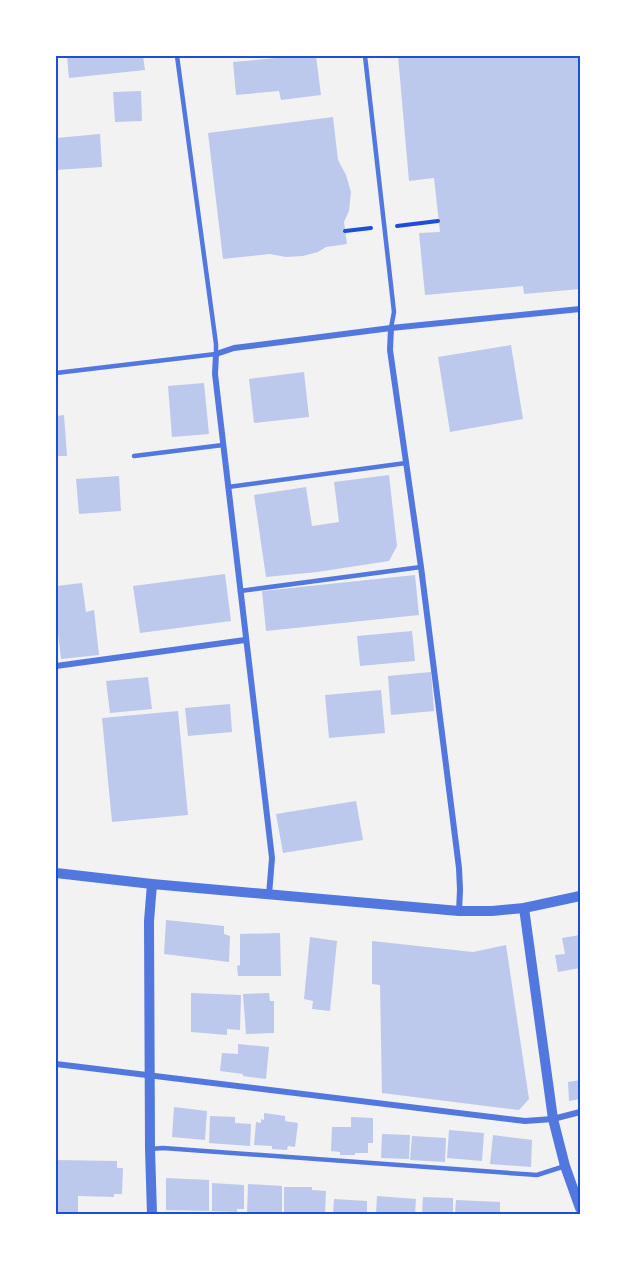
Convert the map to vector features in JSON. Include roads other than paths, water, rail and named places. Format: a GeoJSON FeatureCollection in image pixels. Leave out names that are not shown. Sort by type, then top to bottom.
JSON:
{"type":"FeatureCollection","features":[{"type":"Feature","properties":{"kind":"street"},"geometry":{"type":"LineString","coordinates":[[269,895],[272,858],[214,374],[216,354],[234,348],[391,328],[580,309]]}},
{"type":"Feature","properties":{"kind":"street"},"geometry":{"type":"LineString","coordinates":[[391,328],[390,350],[421,567],[459,868],[459,911]]}},
{"type":"Feature","properties":{"kind":"street"},"geometry":{"type":"LineString","coordinates":[[56,666],[246,640]]}},
{"type":"Feature","properties":{"kind":"street"},"geometry":{"type":"LineString","coordinates":[[56,873],[152,884],[459,911],[524,908],[580,896]]}},
{"type":"Feature","properties":{"kind":"street"},"geometry":{"type":"LineString","coordinates":[[152,884],[149,921],[152,1215]]}},
{"type":"Feature","properties":{"kind":"street"},"geometry":{"type":"LineString","coordinates":[[524,908],[553,1119],[565,1166],[580,1208]]}},
{"type":"Feature","properties":{"kind":"street"},"geometry":{"type":"LineString","coordinates":[[56,1064],[525,1120],[553,1119],[580,1112]]}},
{"type":"Feature","properties":{"kind":"lane"},"geometry":{"type":"LineString","coordinates":[[56,373],[216,354],[177,56]]}},
{"type":"Feature","properties":{"kind":"lane"},"geometry":{"type":"LineString","coordinates":[[365,56],[394,312],[391,328]]}},
{"type":"Feature","properties":{"kind":"lane"},"geometry":{"type":"LineString","coordinates":[[134,456],[223,445]]}},
{"type":"Feature","properties":{"kind":"lane"},"geometry":{"type":"LineString","coordinates":[[228,487],[406,463]]}},
{"type":"Feature","properties":{"kind":"lane"},"geometry":{"type":"LineString","coordinates":[[240,591],[421,567]]}},
{"type":"Feature","properties":{"kind":"lane"},"geometry":{"type":"LineString","coordinates":[[150,1149],[163,1148],[537,1175],[565,1166]]}}]}
